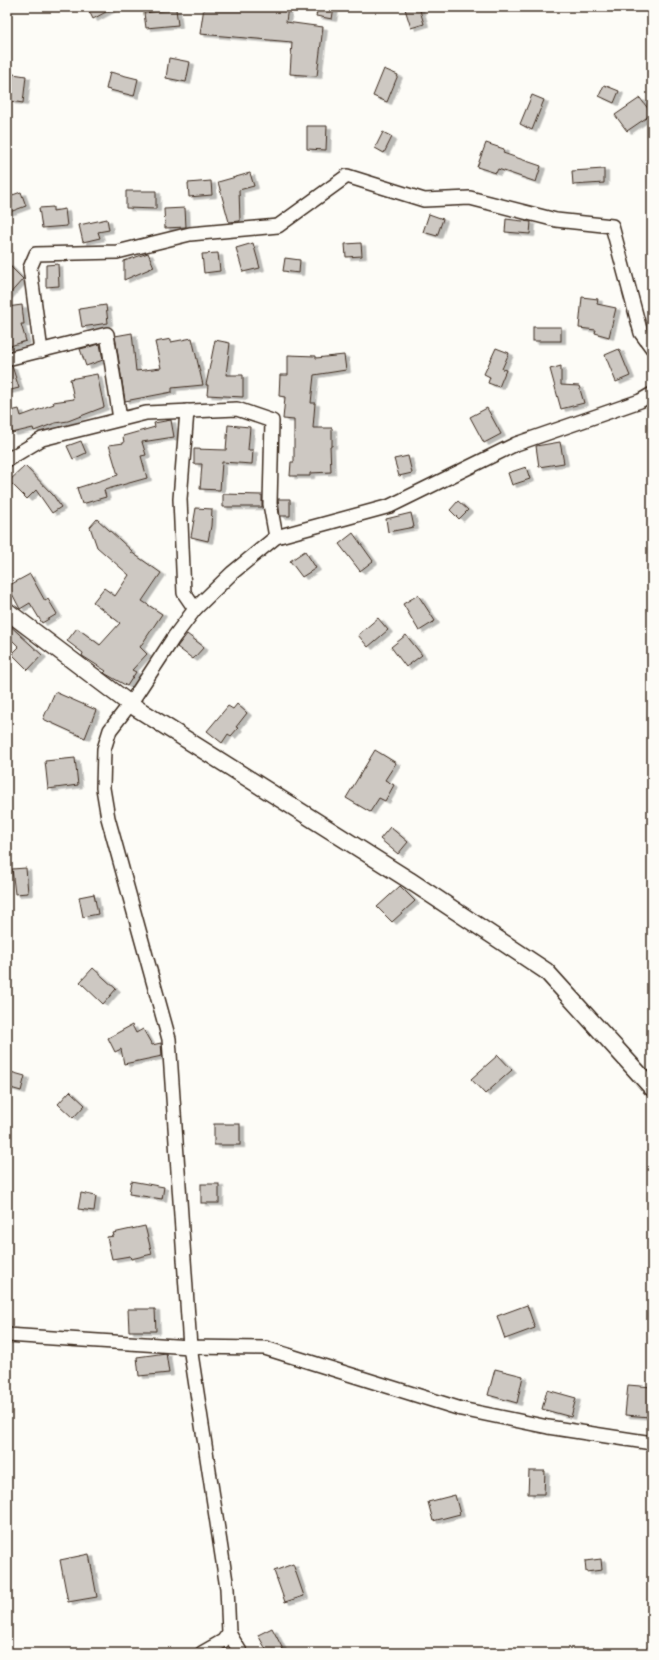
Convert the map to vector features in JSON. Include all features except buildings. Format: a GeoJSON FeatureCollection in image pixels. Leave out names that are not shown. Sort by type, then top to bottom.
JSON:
{"type":"FeatureCollection","features":[{"type":"Feature","properties":{"kind":"street"},"geometry":{"type":"LineString","coordinates":[[41,351],[30,268],[36,254],[117,252],[190,234],[278,226],[347,176],[424,200],[470,198],[556,220],[612,226],[641,333],[652,348]]}},
{"type":"Feature","properties":{"kind":"street"},"geometry":{"type":"LineString","coordinates":[[7,359],[107,334],[120,419]]}},
{"type":"Feature","properties":{"kind":"street"},"geometry":{"type":"LineString","coordinates":[[241,1653],[229,1634],[227,1588],[190,1347],[169,1039],[108,818],[103,788],[104,748],[110,730],[130,704],[194,609],[232,572],[276,537],[390,506],[516,444],[640,402],[652,394]]}},
{"type":"Feature","properties":{"kind":"street"},"geometry":{"type":"LineString","coordinates":[[7,460],[42,439],[146,412],[237,409],[272,421],[270,504],[276,537]]}},
{"type":"Feature","properties":{"kind":"street"},"geometry":{"type":"LineString","coordinates":[[187,411],[180,499],[183,585],[184,593],[194,609]]}},
{"type":"Feature","properties":{"kind":"street"},"geometry":{"type":"LineString","coordinates":[[7,611],[130,704],[408,880],[546,971],[652,1088]]}},
{"type":"Feature","properties":{"kind":"street"},"geometry":{"type":"LineString","coordinates":[[7,1335],[190,1347],[265,1348],[461,1409],[548,1427],[652,1443]]}},
{"type":"Feature","properties":{"kind":"street"},"geometry":{"type":"LineString","coordinates":[[202,1653],[223,1641],[229,1634]]}}]}
